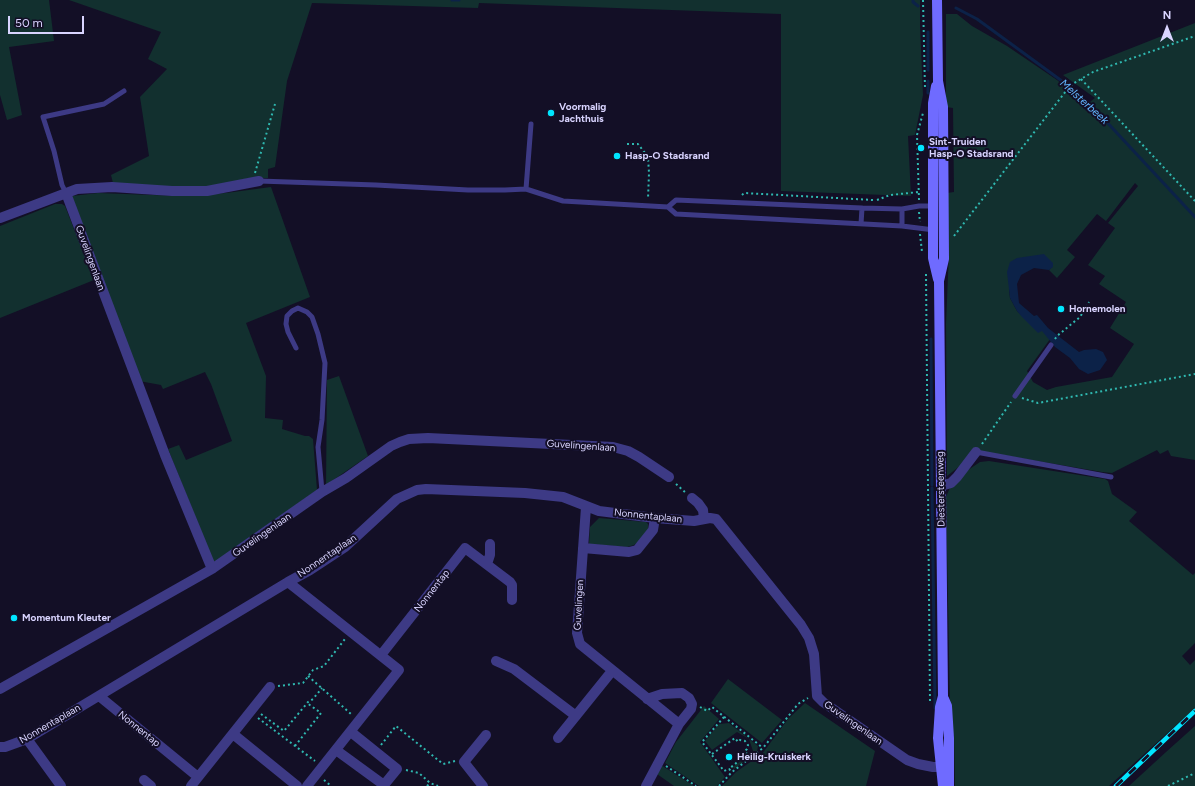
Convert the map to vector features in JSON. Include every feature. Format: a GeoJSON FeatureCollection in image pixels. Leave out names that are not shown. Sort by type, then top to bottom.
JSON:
{"type":"FeatureCollection","features":[{"type":"Feature","properties":{"kind":"main road","name":"Diestersteenweg"},"geometry":{"type":"LineString","coordinates":[[937,0],[938,81],[942,107],[938,230],[933,258],[939,281]]}},
{"type":"Feature","properties":{"kind":"main road","name":"Diestersteenweg"},"geometry":{"type":"LineString","coordinates":[[938,230],[944,246],[944,259],[939,281],[943,696],[947,706],[943,786]]}},
{"type":"Feature","properties":{"kind":"main road","name":"Diestersteenweg"},"geometry":{"type":"LineString","coordinates":[[945,767],[949,786]]}},
{"type":"Feature","properties":{"kind":"street"},"geometry":{"type":"LineString","coordinates":[[0,218],[66,193],[94,187],[172,191],[207,191],[257,182]]}},
{"type":"Feature","properties":{"kind":"street","name":"Guvelingenlaan"},"geometry":{"type":"LineString","coordinates":[[66,193],[165,455],[212,569]]}},
{"type":"Feature","properties":{"kind":"street","name":"Guvelingenlaan"},"geometry":{"type":"LineString","coordinates":[[0,689],[212,569],[322,492],[346,478],[391,446],[404,441],[417,438],[614,447],[628,451],[639,457],[669,478]]}},
{"type":"Feature","properties":{"kind":"street"},"geometry":{"type":"LineString","coordinates":[[941,486],[951,483],[976,452]]}},
{"type":"Feature","properties":{"kind":"street","name":"Nonnentaplaan"},"geometry":{"type":"LineString","coordinates":[[0,747],[5,747],[27,739],[310,570],[345,547],[397,499],[417,490],[445,489],[563,497],[577,501],[586,507],[599,511],[694,521],[704,519]]}},
{"type":"Feature","properties":{"kind":"street"},"geometry":{"type":"LineString","coordinates":[[692,498],[703,510],[704,519]]}},
{"type":"Feature","properties":{"kind":"street","name":"Guvelingen"},"geometry":{"type":"LineString","coordinates":[[586,507],[577,633],[580,644],[679,724]]}},
{"type":"Feature","properties":{"kind":"street"},"geometry":{"type":"LineString","coordinates":[[583,548],[629,552],[637,550],[653,530],[655,518]]}},
{"type":"Feature","properties":{"kind":"street","name":"Guvelingenlaan"},"geometry":{"type":"LineString","coordinates":[[704,519],[716,519],[802,625],[809,638],[814,654],[817,696],[830,708],[907,760],[918,764],[945,767]]}},
{"type":"Feature","properties":{"kind":"street"},"geometry":{"type":"LineString","coordinates":[[487,564],[490,555],[490,544]]}},
{"type":"Feature","properties":{"kind":"street","name":"Nonnentap"},"geometry":{"type":"LineString","coordinates":[[382,656],[466,548],[512,585],[512,600]]}},
{"type":"Feature","properties":{"kind":"street"},"geometry":{"type":"LineString","coordinates":[[288,582],[400,670],[308,786]]}},
{"type":"Feature","properties":{"kind":"street"},"geometry":{"type":"LineString","coordinates":[[496,661],[514,669],[576,716]]}},
{"type":"Feature","properties":{"kind":"street"},"geometry":{"type":"LineString","coordinates":[[558,738],[612,671]]}},
{"type":"Feature","properties":{"kind":"street"},"geometry":{"type":"LineString","coordinates":[[191,786],[233,734],[254,714],[270,687]]}},
{"type":"Feature","properties":{"kind":"street"},"geometry":{"type":"LineString","coordinates":[[646,786],[679,724],[691,709],[692,704],[689,698],[682,693],[662,694],[647,699]]}},
{"type":"Feature","properties":{"kind":"street","name":"Nonnentap"},"geometry":{"type":"LineString","coordinates":[[99,696],[198,776]]}},
{"type":"Feature","properties":{"kind":"street"},"geometry":{"type":"LineString","coordinates":[[336,750],[384,785],[397,769],[375,752],[352,731]]}},
{"type":"Feature","properties":{"kind":"street"},"geometry":{"type":"LineString","coordinates":[[233,734],[297,786]]}},
{"type":"Feature","properties":{"kind":"street"},"geometry":{"type":"LineString","coordinates":[[483,786],[464,762],[486,735]]}},
{"type":"Feature","properties":{"kind":"street"},"geometry":{"type":"LineString","coordinates":[[27,739],[61,786]]}},
{"type":"Feature","properties":{"kind":"lane"},"geometry":{"type":"LineString","coordinates":[[66,193],[62,185],[54,151],[43,117],[104,104],[124,91]]}},
{"type":"Feature","properties":{"kind":"lane"},"geometry":{"type":"LineString","coordinates":[[526,189],[531,124]]}},
{"type":"Feature","properties":{"kind":"lane"},"geometry":{"type":"LineString","coordinates":[[257,182],[376,185],[468,190],[526,189],[563,201],[668,207],[676,214],[902,226],[938,230]]}},
{"type":"Feature","properties":{"kind":"lane"},"geometry":{"type":"LineString","coordinates":[[668,207],[676,200],[902,209],[938,206]]}},
{"type":"Feature","properties":{"kind":"lane"},"geometry":{"type":"LineString","coordinates":[[861,224],[862,208]]}},
{"type":"Feature","properties":{"kind":"lane"},"geometry":{"type":"LineString","coordinates":[[902,209],[902,226]]}},
{"type":"Feature","properties":{"kind":"lane"},"geometry":{"type":"LineString","coordinates":[[296,348],[288,332],[286,324],[287,316],[298,308],[307,312],[312,317],[325,363],[322,420],[318,447],[322,492]]}},
{"type":"Feature","properties":{"kind":"lane"},"geometry":{"type":"LineString","coordinates":[[1016,396],[1051,345]]}},
{"type":"Feature","properties":{"kind":"lane"},"geometry":{"type":"LineString","coordinates":[[976,452],[1111,477]]}},
{"type":"Feature","properties":{"kind":"path"},"geometry":{"type":"LineString","coordinates":[[944,246],[952,239],[1066,91],[1074,83],[1093,72],[1195,36]]}},
{"type":"Feature","properties":{"kind":"path"},"geometry":{"type":"LineString","coordinates":[[1081,78],[1195,201]]}},
{"type":"Feature","properties":{"kind":"path"},"geometry":{"type":"LineString","coordinates":[[257,182],[255,172],[275,104]]}},
{"type":"Feature","properties":{"kind":"path"},"geometry":{"type":"LineString","coordinates":[[627,144],[638,144],[648,156],[648,206]]}},
{"type":"Feature","properties":{"kind":"path"},"geometry":{"type":"LineString","coordinates":[[738,203],[744,193],[879,200],[890,195],[919,192]]}},
{"type":"Feature","properties":{"kind":"path"},"geometry":{"type":"LineString","coordinates":[[1057,336],[1080,317],[1089,302]]}},
{"type":"Feature","properties":{"kind":"path"},"geometry":{"type":"LineString","coordinates":[[976,452],[1016,396],[1038,403],[1195,374]]}},
{"type":"Feature","properties":{"kind":"path"},"geometry":{"type":"LineString","coordinates":[[669,478],[692,498]]}},
{"type":"Feature","properties":{"kind":"path"},"geometry":{"type":"LineString","coordinates":[[927,486],[930,707]]}},
{"type":"Feature","properties":{"kind":"path"},"geometry":{"type":"LineString","coordinates":[[270,687],[303,683],[313,670],[324,666],[351,632]]}},
{"type":"Feature","properties":{"kind":"path"},"geometry":{"type":"LineString","coordinates":[[308,676],[352,714],[352,731]]}},
{"type":"Feature","properties":{"kind":"path"},"geometry":{"type":"LineString","coordinates":[[254,714],[260,713],[284,731],[307,703],[313,699],[322,688]]}},
{"type":"Feature","properties":{"kind":"path"},"geometry":{"type":"LineString","coordinates":[[719,786],[732,772],[763,748],[798,704],[808,698],[817,696]]}},
{"type":"Feature","properties":{"kind":"path"},"geometry":{"type":"LineString","coordinates":[[295,746],[321,713],[307,703]]}},
{"type":"Feature","properties":{"kind":"path"},"geometry":{"type":"LineString","coordinates":[[692,704],[708,711],[712,707],[763,748]]}},
{"type":"Feature","properties":{"kind":"path"},"geometry":{"type":"LineString","coordinates":[[254,714],[323,767]]}},
{"type":"Feature","properties":{"kind":"path"},"geometry":{"type":"LineString","coordinates":[[712,754],[735,738],[738,742],[740,740],[745,741],[748,745],[745,751],[747,754],[724,772],[702,742],[724,717]]}},
{"type":"Feature","properties":{"kind":"path"},"geometry":{"type":"LineString","coordinates":[[375,752],[396,726],[443,764],[455,761],[464,762]]}},
{"type":"Feature","properties":{"kind":"path"},"geometry":{"type":"LineString","coordinates":[[658,762],[696,786]]}},
{"type":"Feature","properties":{"kind":"path"},"geometry":{"type":"LineString","coordinates":[[397,769],[419,773],[430,783],[438,786]]}},
{"type":"Feature","properties":{"kind":"path"},"geometry":{"type":"LineString","coordinates":[[729,769],[732,772]]}},
{"type":"Feature","properties":{"kind":"path"},"geometry":{"type":"LineString","coordinates":[[1168,786],[1195,773]]}},
{"type":"Feature","properties":{"kind":"path"},"geometry":{"type":"LineString","coordinates":[[427,786],[430,783]]}},
{"type":"Feature","properties":{"kind":"green space"},"geometry":{"type":"Polygon","coordinates":[[[0,0],[49,0],[54,41],[9,47],[22,115],[7,120],[0,95],[0,0]]]}},
{"type":"Feature","properties":{"kind":"green space"},"geometry":{"type":"Polygon","coordinates":[[[69,0],[920,0],[923,95],[915,135],[908,136],[911,196],[781,191],[781,14],[479,3],[478,8],[312,3],[287,81],[275,167],[268,169],[268,178],[250,178],[214,186],[162,187],[113,183],[111,175],[149,156],[140,97],[167,69],[148,59],[161,32],[69,0]]]}},
{"type":"Feature","properties":{"kind":"green space"},"geometry":{"type":"Polygon","coordinates":[[[946,14],[957,14],[972,26],[1007,46],[1057,80],[1086,105],[1095,98],[1063,75],[1195,23],[1195,460],[1171,456],[1168,450],[1160,454],[1157,450],[1112,473],[979,451],[947,476],[946,324],[949,251],[947,193],[954,192],[953,108],[946,107],[946,14]],[[1135,183],[1106,221],[1097,214],[1067,250],[1075,257],[1057,278],[1049,270],[1052,267],[1017,258],[1009,290],[1010,298],[1017,311],[1029,323],[1053,335],[1027,371],[1033,382],[1047,390],[1112,377],[1134,344],[1110,328],[1126,302],[1099,284],[1105,276],[1088,265],[1115,228],[1108,223],[1138,186],[1135,183]]]}},
{"type":"Feature","properties":{"kind":"green space"},"geometry":{"type":"Polygon","coordinates":[[[271,187],[310,297],[246,323],[266,376],[265,418],[283,420],[282,429],[309,436],[313,439],[317,490],[216,562],[213,561],[168,449],[179,445],[186,460],[232,441],[211,384],[205,372],[163,389],[161,385],[139,381],[72,196],[98,193],[180,196],[226,193],[271,187]]]}},
{"type":"Feature","properties":{"kind":"green space"},"geometry":{"type":"Polygon","coordinates":[[[55,204],[62,204],[65,206],[94,280],[0,318],[0,226],[55,204]]]}},
{"type":"Feature","properties":{"kind":"green space"},"geometry":{"type":"Polygon","coordinates":[[[339,376],[368,456],[326,485],[327,380],[339,376]]]}},
{"type":"Feature","properties":{"kind":"green space"},"geometry":{"type":"Polygon","coordinates":[[[989,461],[1105,479],[1108,481],[1112,494],[1137,512],[1129,521],[1193,575],[1195,573],[1195,643],[1182,656],[1190,665],[1195,660],[1195,708],[1109,786],[955,786],[954,735],[951,734],[950,708],[946,497],[951,485],[965,472],[980,462],[989,461]]]}},
{"type":"Feature","properties":{"kind":"green space"},"geometry":{"type":"Polygon","coordinates":[[[599,518],[646,522],[648,524],[648,531],[643,538],[634,545],[627,547],[589,544],[590,527],[599,518]]]}},
{"type":"Feature","properties":{"kind":"green space"},"geometry":{"type":"Polygon","coordinates":[[[728,679],[782,720],[762,743],[711,703],[728,679]]]}},
{"type":"Feature","properties":{"kind":"green space"},"geometry":{"type":"Polygon","coordinates":[[[805,703],[875,751],[866,786],[722,786],[736,772],[762,754],[788,719],[805,703]]]}},
{"type":"Feature","properties":{"kind":"green space"},"geometry":{"type":"Polygon","coordinates":[[[704,706],[719,719],[700,742],[725,777],[717,786],[699,786],[665,763],[676,742],[704,706]]]}},
{"type":"Feature","properties":{"kind":"green space"},"geometry":{"type":"Polygon","coordinates":[[[729,723],[758,746],[757,752],[734,769],[733,767],[753,751],[749,739],[737,732],[712,750],[705,741],[719,724],[729,723]]]}},
{"type":"Feature","properties":{"kind":"green space"},"geometry":{"type":"Polygon","coordinates":[[[1195,726],[1195,786],[1129,786],[1166,752],[1195,726]]]}},
{"type":"Feature","properties":{"kind":"green space"},"geometry":{"type":"Polygon","coordinates":[[[661,765],[694,786],[674,786],[657,774],[661,765]]]}},
{"type":"Feature","properties":{"kind":"water"},"geometry":{"type":"Polygon","coordinates":[[[1044,254],[1053,263],[1053,267],[1049,270],[1034,268],[1021,275],[1017,284],[1019,303],[1034,316],[1037,315],[1048,328],[1079,352],[1096,349],[1103,352],[1107,360],[1100,370],[1088,374],[1079,369],[1070,358],[1055,347],[1042,331],[1038,333],[1022,317],[1010,298],[1007,272],[1010,262],[1017,258],[1044,254]]]}},
{"type":"Feature","properties":{"kind":"waterway"},"geometry":{"type":"LineString","coordinates":[[452,0],[459,0]]}},
{"type":"Feature","properties":{"kind":"waterway","name":"Melsterbeek"},"geometry":{"type":"LineString","coordinates":[[913,0],[913,2],[918,6]]}},
{"type":"Feature","properties":{"kind":"waterway","name":"Melsterbeek"},"geometry":{"type":"LineString","coordinates":[[956,8],[977,19],[1066,84],[1103,118],[1195,217]]}},
{"type":"Feature","properties":{"kind":"waterway"},"geometry":{"type":"LineString","coordinates":[[928,32],[928,70]]}},
{"type":"Feature","properties":{"kind":"waterway"},"geometry":{"type":"LineString","coordinates":[[928,81],[928,93]]}},
{"type":"Feature","properties":{"kind":"waterway"},"geometry":{"type":"LineString","coordinates":[[931,339],[932,485]]}},
{"type":"Feature","properties":{"kind":"waterway"},"geometry":{"type":"LineString","coordinates":[[932,488],[935,708]]}},
{"type":"Feature","properties":{"kind":"railway"},"geometry":{"type":"LineString","coordinates":[[1116,786],[1195,711]]}},
{"type":"Feature","properties":{"kind":"place","name":"Voormalig Jachthuis"},"geometry":{"type":"Point","coordinates":[551,113]}},
{"type":"Feature","properties":{"kind":"place","name":"Sint-Truiden Hasp-O Stadsrand"},"geometry":{"type":"Point","coordinates":[921,148]}},
{"type":"Feature","properties":{"kind":"place","name":"Hasp-O Stadsrand"},"geometry":{"type":"Point","coordinates":[617,156]}},
{"type":"Feature","properties":{"kind":"place","name":"Hornemolen"},"geometry":{"type":"Point","coordinates":[1061,309]}},
{"type":"Feature","properties":{"kind":"place","name":"Momentum Kleuter"},"geometry":{"type":"Point","coordinates":[14,618]}},
{"type":"Feature","properties":{"kind":"place","name":"Heilig-Kruiskerk"},"geometry":{"type":"Point","coordinates":[729,757]}}]}
